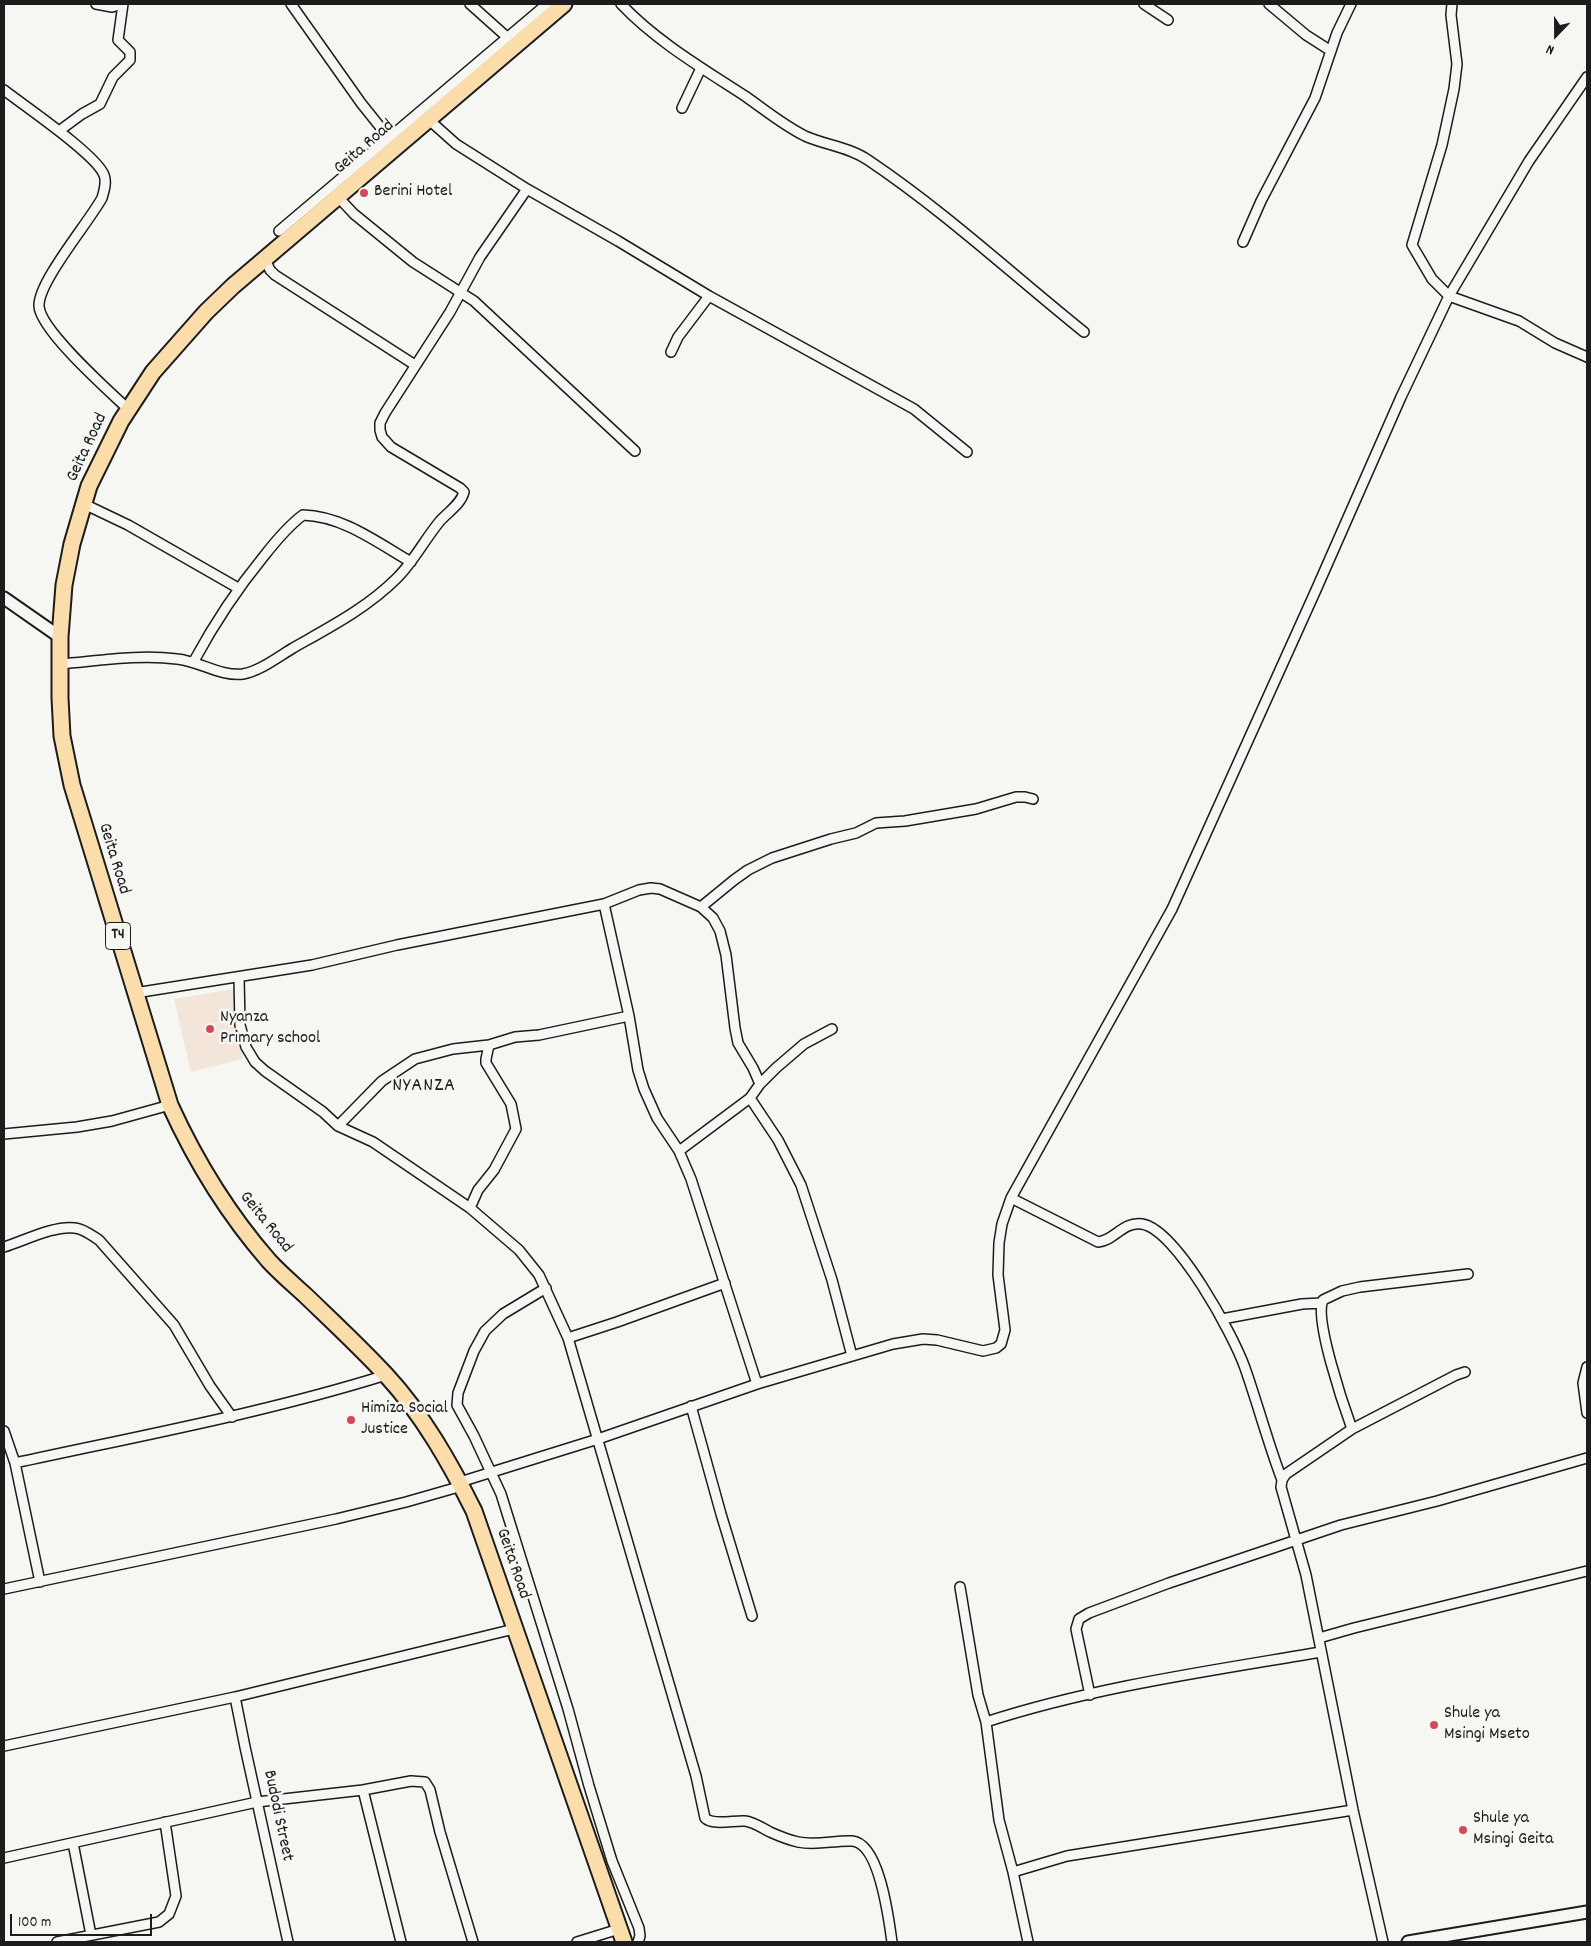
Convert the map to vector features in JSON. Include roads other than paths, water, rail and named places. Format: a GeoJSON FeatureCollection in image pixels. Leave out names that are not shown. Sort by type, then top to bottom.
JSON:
{"type":"FeatureCollection","features":[{"type":"Feature","properties":{"kind":"highway","name":"Geita Road"},"geometry":{"type":"LineString","coordinates":[[564,4],[265,259],[206,312],[153,372],[128,409],[89,486],[72,544],[64,585],[60,637],[62,736],[72,786],[135,993],[170,1105],[188,1145],[207,1178],[237,1222],[270,1262],[386,1375],[410,1404],[431,1434],[461,1484],[474,1511],[622,1936]]}},
{"type":"Feature","properties":{"kind":"street"},"geometry":{"type":"LineString","coordinates":[[59,131],[82,114],[100,104],[113,77],[130,60],[130,52],[118,40],[123,4],[112,7],[96,4]]}},
{"type":"Feature","properties":{"kind":"street"},"geometry":{"type":"LineString","coordinates":[[291,4],[356,96],[389,138]]}},
{"type":"Feature","properties":{"kind":"street"},"geometry":{"type":"LineString","coordinates":[[470,4],[508,38]]}},
{"type":"Feature","properties":{"kind":"street"},"geometry":{"type":"LineString","coordinates":[[279,231],[547,4]]}},
{"type":"Feature","properties":{"kind":"street"},"geometry":{"type":"LineString","coordinates":[[621,4],[647,28],[778,121],[804,135],[866,159],[960,229],[1084,332]]}},
{"type":"Feature","properties":{"kind":"street"},"geometry":{"type":"LineString","coordinates":[[1144,4],[1168,20]]}},
{"type":"Feature","properties":{"kind":"street"},"geometry":{"type":"LineString","coordinates":[[1269,4],[1306,35],[1331,51]]}},
{"type":"Feature","properties":{"kind":"street"},"geometry":{"type":"LineString","coordinates":[[1243,242],[1261,201],[1307,114],[1337,33],[1351,4]]}},
{"type":"Feature","properties":{"kind":"street"},"geometry":{"type":"LineString","coordinates":[[1452,4],[1451,15],[1457,64],[1454,89],[1442,145],[1412,245],[1432,278],[1449,296],[1520,321],[1555,343],[1587,357]]}},
{"type":"Feature","properties":{"kind":"street"},"geometry":{"type":"LineString","coordinates":[[682,108],[701,68]]}},
{"type":"Feature","properties":{"kind":"street"},"geometry":{"type":"LineString","coordinates":[[4,1589],[336,1519],[406,1502],[757,1384],[893,1344],[922,1339],[938,1340],[983,1351],[996,1348],[1001,1344],[1005,1330],[998,1275],[998,1258],[1002,1224],[1011,1198],[1172,909],[1444,305],[1529,161],[1587,77]]}},
{"type":"Feature","properties":{"kind":"street"},"geometry":{"type":"LineString","coordinates":[[4,90],[59,131],[92,160],[104,174],[105,188],[95,210],[46,282],[39,306],[42,319],[51,330],[128,409]]}},
{"type":"Feature","properties":{"kind":"street"},"geometry":{"type":"LineString","coordinates":[[428,119],[456,144],[527,189],[709,296],[914,409],[967,452]]}},
{"type":"Feature","properties":{"kind":"street"},"geometry":{"type":"LineString","coordinates":[[60,664],[167,658],[194,661],[227,674],[242,674],[252,671],[362,608],[391,584],[411,562],[439,523],[461,499],[464,492],[391,447],[382,437],[380,423],[415,365],[445,321],[480,257],[527,189]]}},
{"type":"Feature","properties":{"kind":"street"},"geometry":{"type":"LineString","coordinates":[[338,197],[354,214],[397,250],[474,302],[635,451]]}},
{"type":"Feature","properties":{"kind":"street"},"geometry":{"type":"LineString","coordinates":[[265,259],[270,270],[275,275],[415,365]]}},
{"type":"Feature","properties":{"kind":"street"},"geometry":{"type":"LineString","coordinates":[[671,352],[678,337],[709,296]]}},
{"type":"Feature","properties":{"kind":"street"},"geometry":{"type":"LineString","coordinates":[[84,504],[128,525],[238,588]]}},
{"type":"Feature","properties":{"kind":"street"},"geometry":{"type":"LineString","coordinates":[[194,661],[238,588],[270,548],[303,515],[319,517],[359,532],[411,562]]}},
{"type":"Feature","properties":{"kind":"street"},"geometry":{"type":"LineString","coordinates":[[4,598],[60,637]]}},
{"type":"Feature","properties":{"kind":"street"},"geometry":{"type":"LineString","coordinates":[[701,907],[734,880],[760,864],[783,854],[856,833],[876,823],[905,821],[976,809],[1021,796],[1033,799]]}},
{"type":"Feature","properties":{"kind":"street"},"geometry":{"type":"LineString","coordinates":[[135,993],[312,965],[397,945],[604,904],[639,890],[651,888],[684,898],[701,907],[713,918],[720,931],[726,955],[738,1043],[760,1084]]}},
{"type":"Feature","properties":{"kind":"street"},"geometry":{"type":"LineString","coordinates":[[604,904],[629,1016],[638,1070],[644,1089],[657,1118],[679,1151],[701,1206],[757,1384]]}},
{"type":"Feature","properties":{"kind":"street"},"geometry":{"type":"LineString","coordinates":[[239,977],[240,1024],[246,1047],[255,1062],[323,1112],[338,1126],[373,1142],[470,1208],[519,1250],[539,1275],[568,1338],[696,1776],[705,1818],[712,1822],[748,1822],[798,1842],[821,1844],[853,1841],[858,1843],[864,1848],[877,1870],[884,1892],[892,1942]]}},
{"type":"Feature","properties":{"kind":"street"},"geometry":{"type":"LineString","coordinates":[[338,1126],[382,1081],[409,1062],[427,1055],[453,1049],[489,1045],[515,1037],[539,1035],[629,1016]]}},
{"type":"Feature","properties":{"kind":"street"},"geometry":{"type":"LineString","coordinates":[[679,1151],[750,1098],[760,1084],[804,1044],[832,1029]]}},
{"type":"Feature","properties":{"kind":"street"},"geometry":{"type":"LineString","coordinates":[[470,1208],[474,1198],[494,1170],[516,1129],[510,1104],[486,1063],[489,1045]]}},
{"type":"Feature","properties":{"kind":"street"},"geometry":{"type":"LineString","coordinates":[[750,1098],[778,1140],[801,1185],[832,1280],[852,1356]]}},
{"type":"Feature","properties":{"kind":"street"},"geometry":{"type":"LineString","coordinates":[[4,1134],[77,1127],[112,1121],[170,1105]]}},
{"type":"Feature","properties":{"kind":"street"},"geometry":{"type":"LineString","coordinates":[[1011,1198],[1098,1242],[1103,1242],[1125,1227],[1141,1224],[1148,1226],[1165,1238],[1183,1258],[1222,1318],[1245,1367],[1282,1480]]}},
{"type":"Feature","properties":{"kind":"street"},"geometry":{"type":"LineString","coordinates":[[4,1248],[64,1228],[76,1228],[89,1233],[99,1240],[174,1325],[210,1386],[232,1417]]}},
{"type":"Feature","properties":{"kind":"street"},"geometry":{"type":"LineString","coordinates":[[1222,1318],[1322,1302],[1342,1291],[1360,1287],[1468,1274]]}},
{"type":"Feature","properties":{"kind":"street"},"geometry":{"type":"LineString","coordinates":[[568,1338],[725,1283]]}},
{"type":"Feature","properties":{"kind":"street"},"geometry":{"type":"LineString","coordinates":[[546,1288],[503,1314],[485,1331],[474,1351],[456,1400],[457,1406],[491,1472],[509,1519],[568,1709],[612,1861],[639,1928],[640,1936],[638,1942]]}},
{"type":"Feature","properties":{"kind":"street"},"geometry":{"type":"LineString","coordinates":[[1322,1302],[1321,1312],[1332,1365],[1340,1397],[1352,1429]]}},
{"type":"Feature","properties":{"kind":"street"},"geometry":{"type":"LineString","coordinates":[[1587,1367],[1583,1382],[1587,1413]]}},
{"type":"Feature","properties":{"kind":"street"},"geometry":{"type":"LineString","coordinates":[[1383,1942],[1353,1810],[1306,1575],[1281,1487],[1282,1480],[1286,1474],[1352,1429],[1465,1372]]}},
{"type":"Feature","properties":{"kind":"street"},"geometry":{"type":"LineString","coordinates":[[15,1463],[232,1417],[336,1391],[386,1375]]}},
{"type":"Feature","properties":{"kind":"street"},"geometry":{"type":"LineString","coordinates":[[691,1406],[752,1616]]}},
{"type":"Feature","properties":{"kind":"street"},"geometry":{"type":"LineString","coordinates":[[4,1431],[15,1463],[40,1582]]}},
{"type":"Feature","properties":{"kind":"street"},"geometry":{"type":"LineString","coordinates":[[1090,1695],[1076,1629],[1079,1620],[1084,1616],[1169,1583],[1341,1525],[1437,1501],[1587,1458]]}},
{"type":"Feature","properties":{"kind":"street"},"geometry":{"type":"LineString","coordinates":[[1319,1638],[1587,1571]]}},
{"type":"Feature","properties":{"kind":"street"},"geometry":{"type":"LineString","coordinates":[[960,1587],[978,1695],[986,1722],[999,1820],[1013,1872],[1028,1942]]}},
{"type":"Feature","properties":{"kind":"street"},"geometry":{"type":"LineString","coordinates":[[4,1746],[236,1697],[514,1629]]}},
{"type":"Feature","properties":{"kind":"street"},"geometry":{"type":"LineString","coordinates":[[986,1722],[1018,1712],[1165,1679],[1321,1652]]}},
{"type":"Feature","properties":{"kind":"street","name":"Budodi Street"},"geometry":{"type":"LineString","coordinates":[[236,1697],[288,1942]]}},
{"type":"Feature","properties":{"kind":"street"},"geometry":{"type":"LineString","coordinates":[[4,1858],[257,1802],[363,1790],[418,1780],[425,1782],[428,1786],[473,1942]]}},
{"type":"Feature","properties":{"kind":"street"},"geometry":{"type":"LineString","coordinates":[[363,1790],[401,1942]]}},
{"type":"Feature","properties":{"kind":"street"},"geometry":{"type":"LineString","coordinates":[[1013,1872],[1067,1856],[1353,1810]]}},
{"type":"Feature","properties":{"kind":"street"},"geometry":{"type":"LineString","coordinates":[[56,1942],[159,1922],[169,1914],[176,1896],[165,1822]]}},
{"type":"Feature","properties":{"kind":"street"},"geometry":{"type":"LineString","coordinates":[[73,1843],[91,1935]]}},
{"type":"Feature","properties":{"kind":"street"},"geometry":{"type":"LineString","coordinates":[[1408,1942],[1587,1912]]}},
{"type":"Feature","properties":{"kind":"street"},"geometry":{"type":"LineString","coordinates":[[577,1942],[622,1936]]}},
{"type":"Feature","properties":{"kind":"place","name":"Berini Hotel"},"geometry":{"type":"Point","coordinates":[364,193]}},
{"type":"Feature","properties":{"kind":"place","name":"Nyanza Primary school"},"geometry":{"type":"Point","coordinates":[210,1029]}},
{"type":"Feature","properties":{"kind":"place","name":"Himiza Social Justice"},"geometry":{"type":"Point","coordinates":[351,1420]}},
{"type":"Feature","properties":{"kind":"place","name":"Shule ya Msingi Mseto"},"geometry":{"type":"Point","coordinates":[1434,1725]}},
{"type":"Feature","properties":{"kind":"place","name":"Shule ya Msingi Geita"},"geometry":{"type":"Point","coordinates":[1463,1830]}},
{"type":"Feature","properties":{"kind":"district","name":"NYANZA"},"geometry":{"type":"Point","coordinates":[424,1087]}}]}
